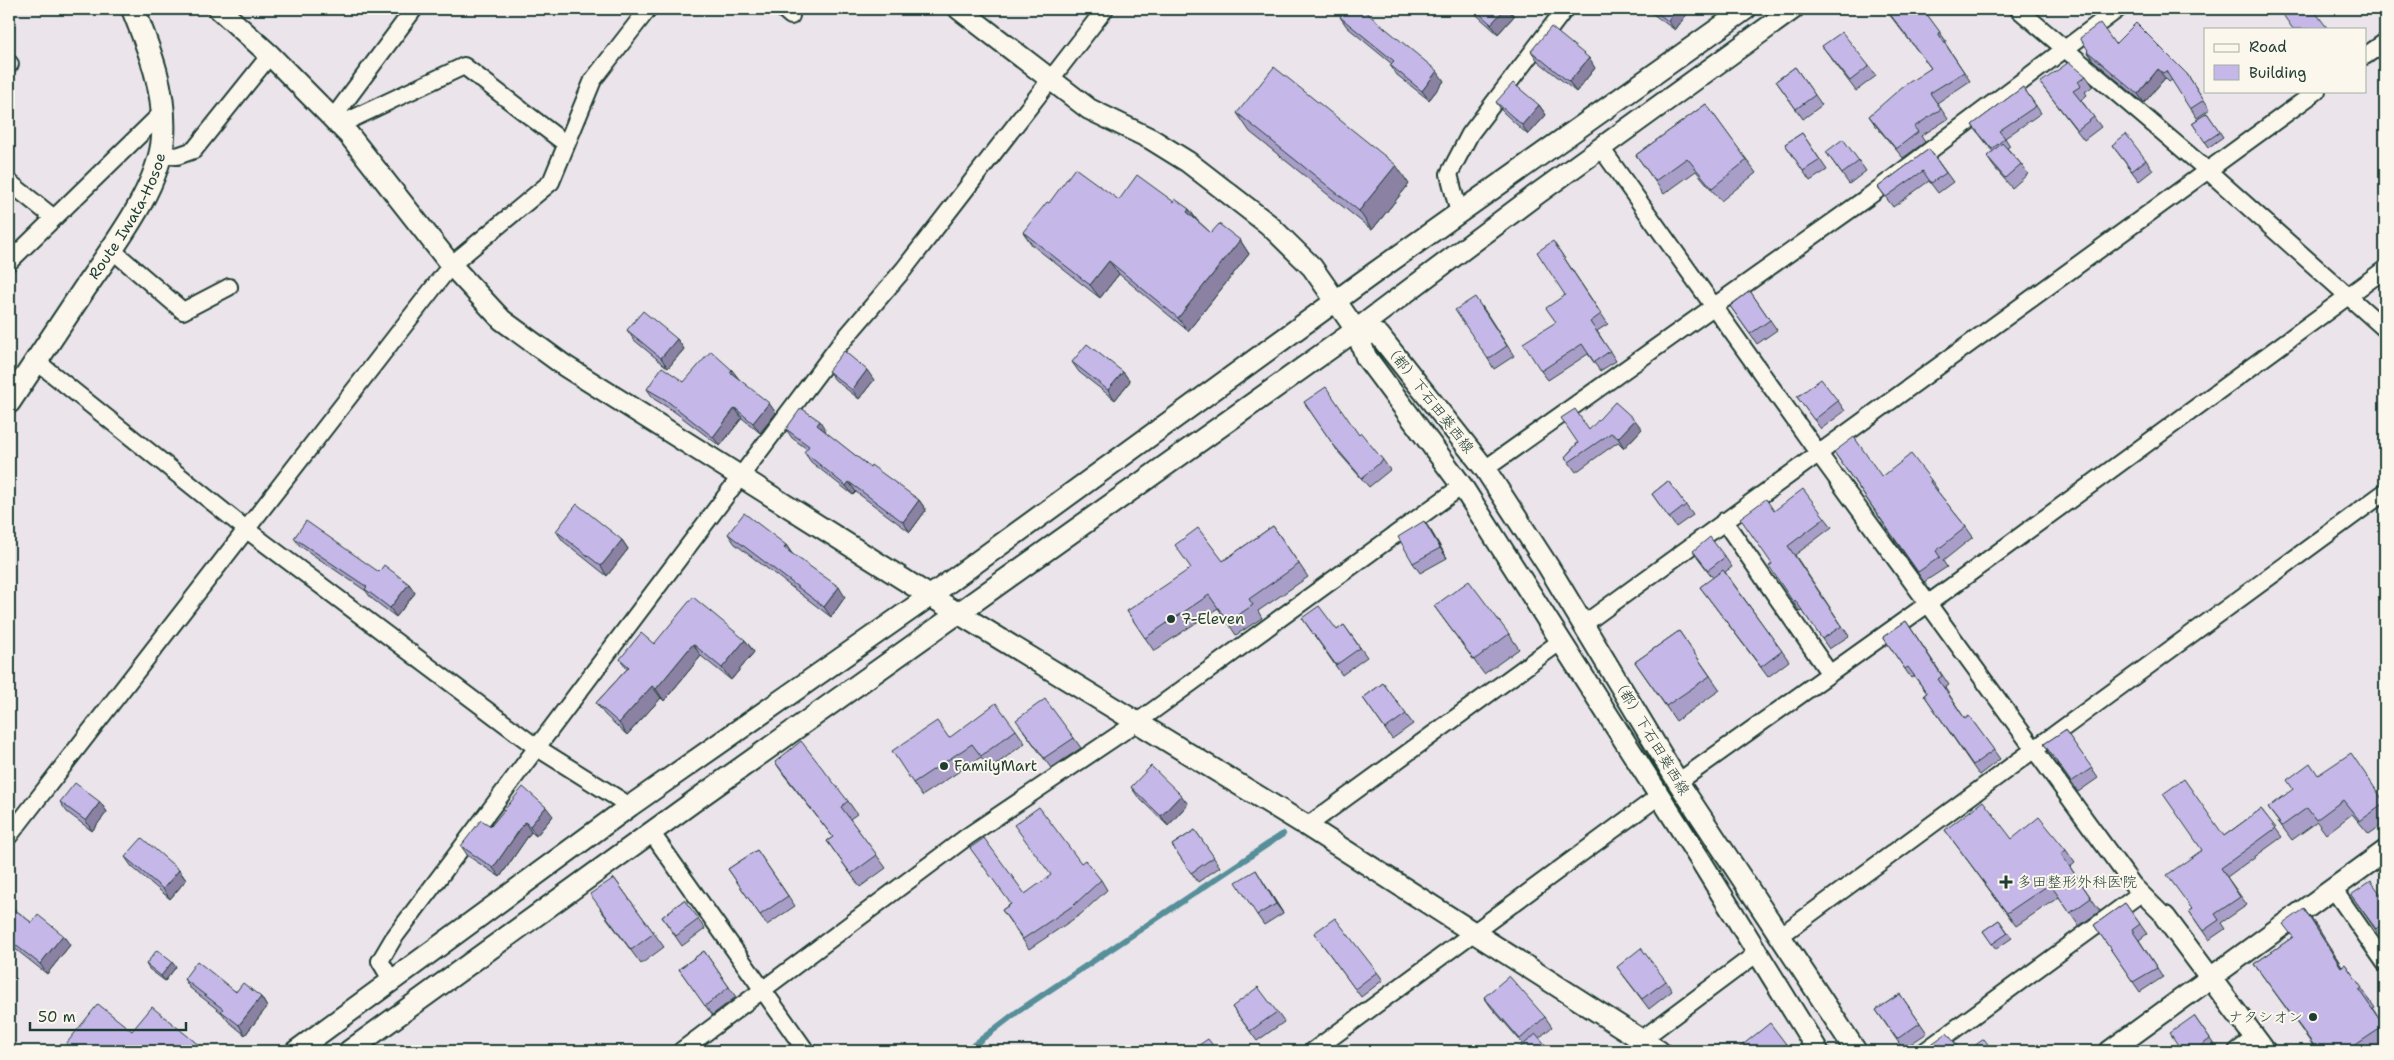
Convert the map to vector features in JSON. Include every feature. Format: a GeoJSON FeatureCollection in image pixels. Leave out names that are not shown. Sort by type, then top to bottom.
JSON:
{"type":"FeatureCollection","features":[{"type":"Feature","properties":{"kind":"main road","name":"Route Iwata-Hosoe"},"geometry":{"type":"LineString","coordinates":[[9,402],[142,200],[156,167],[163,140],[164,111],[160,85],[133,9]]}},
{"type":"Feature","properties":{"kind":"street"},"geometry":{"type":"LineString","coordinates":[[219,9],[270,55],[336,122],[451,265],[510,326],[565,366],[741,479],[1136,723],[1307,826],[1471,933],[1659,1051]]}},
{"type":"Feature","properties":{"kind":"street"},"geometry":{"type":"LineString","coordinates":[[336,122],[414,9]]}},
{"type":"Feature","properties":{"kind":"street"},"geometry":{"type":"LineString","coordinates":[[9,836],[451,265],[551,182],[594,80],[648,9]]}},
{"type":"Feature","properties":{"kind":"street"},"geometry":{"type":"LineString","coordinates":[[959,9],[1089,109],[1151,139],[1188,162],[1268,224],[1312,267],[1356,330]]}},
{"type":"Feature","properties":{"kind":"street"},"geometry":{"type":"LineString","coordinates":[[392,981],[380,961],[393,940],[536,747],[741,479],[840,344],[904,269],[1105,9]]}},
{"type":"Feature","properties":{"kind":"street"},"geometry":{"type":"LineString","coordinates":[[1459,213],[1450,174],[1470,134],[1565,9]]}},
{"type":"Feature","properties":{"kind":"street"},"geometry":{"type":"LineString","coordinates":[[296,1051],[630,806],[930,596],[1335,302],[1746,9]]}},
{"type":"Feature","properties":{"kind":"street"},"geometry":{"type":"LineString","coordinates":[[360,1048],[651,832],[1356,330],[1601,148],[1793,9]]}},
{"type":"Feature","properties":{"kind":"street"},"geometry":{"type":"LineString","coordinates":[[2018,9],[2207,170],[2385,328]]}},
{"type":"Feature","properties":{"kind":"street"},"geometry":{"type":"LineString","coordinates":[[1485,469],[1868,197],[2064,47],[2118,9]]}},
{"type":"Feature","properties":{"kind":"street"},"geometry":{"type":"LineString","coordinates":[[2366,55],[2385,42]]}},
{"type":"Feature","properties":{"kind":"street"},"geometry":{"type":"LineString","coordinates":[[159,154],[178,156],[194,150],[270,55]]}},
{"type":"Feature","properties":{"kind":"street"},"geometry":{"type":"LineString","coordinates":[[336,122],[464,66],[566,144]]}},
{"type":"Feature","properties":{"kind":"street"},"geometry":{"type":"LineString","coordinates":[[1584,624],[1724,520],[1819,454],[2315,92]]}},
{"type":"Feature","properties":{"kind":"street"},"geometry":{"type":"LineString","coordinates":[[9,262],[164,111]]}},
{"type":"Feature","properties":{"kind":"street"},"geometry":{"type":"LineString","coordinates":[[1601,148],[1819,454],[2035,750],[2141,893],[2165,918],[2260,1045],[2237,1051]]}},
{"type":"Feature","properties":{"kind":"street"},"geometry":{"type":"LineString","coordinates":[[9,182],[54,218]]}},
{"type":"Feature","properties":{"kind":"street"},"geometry":{"type":"LineString","coordinates":[[111,249],[183,310],[229,287]]}},
{"type":"Feature","properties":{"kind":"street"},"geometry":{"type":"LineString","coordinates":[[1678,782],[1929,603],[2385,269]]}},
{"type":"Feature","properties":{"kind":"street","name":"（都）下石田葵西線"},"geometry":{"type":"LineString","coordinates":[[1356,330],[1379,335],[1485,469],[1584,624],[1678,782],[1856,1051]]}},
{"type":"Feature","properties":{"kind":"street","name":"（都）下石田葵西線"},"geometry":{"type":"LineString","coordinates":[[1356,330],[1366,357],[1462,486],[1818,1051]]}},
{"type":"Feature","properties":{"kind":"street"},"geometry":{"type":"LineString","coordinates":[[36,361],[247,530],[536,747],[630,806]]}},
{"type":"Feature","properties":{"kind":"street"},"geometry":{"type":"LineString","coordinates":[[681,1051],[968,836],[1136,723],[1462,486]]}},
{"type":"Feature","properties":{"kind":"street"},"geometry":{"type":"LineString","coordinates":[[1780,936],[2385,492]]}},
{"type":"Feature","properties":{"kind":"street"},"geometry":{"type":"LineString","coordinates":[[1724,520],[1830,674]]}},
{"type":"Feature","properties":{"kind":"street"},"geometry":{"type":"LineString","coordinates":[[1307,826],[1561,641]]}},
{"type":"Feature","properties":{"kind":"street"},"geometry":{"type":"LineString","coordinates":[[1313,1051],[1659,796]]}},
{"type":"Feature","properties":{"kind":"street"},"geometry":{"type":"LineString","coordinates":[[651,832],[806,1051]]}},
{"type":"Feature","properties":{"kind":"street"},"geometry":{"type":"LineString","coordinates":[[2110,1051],[2210,977],[2334,890],[2385,851]]}},
{"type":"Feature","properties":{"kind":"street"},"geometry":{"type":"LineString","coordinates":[[2334,890],[2385,963]]}},
{"type":"Feature","properties":{"kind":"street"},"geometry":{"type":"LineString","coordinates":[[1926,1051],[2141,893]]}},
{"type":"Feature","properties":{"kind":"street"},"geometry":{"type":"LineString","coordinates":[[1641,1040],[1756,954]]}},
{"type":"Feature","properties":{"kind":"building"},"geometry":{"type":"Polygon","coordinates":[[[1346,9],[1362,9],[1437,71],[1422,91],[1390,65],[1394,61],[1340,17],[1346,9]]]}},
{"type":"Feature","properties":{"kind":"building"},"geometry":{"type":"Polygon","coordinates":[[[1474,9],[1505,9],[1491,24],[1474,9]]]}},
{"type":"Feature","properties":{"kind":"building"},"geometry":{"type":"Polygon","coordinates":[[[1652,9],[1677,9],[1668,21],[1652,9]]]}},
{"type":"Feature","properties":{"kind":"building"},"geometry":{"type":"Polygon","coordinates":[[[1886,9],[1923,9],[1940,32],[1938,33],[1964,72],[1930,93],[1941,109],[1914,127],[1918,132],[1896,149],[1869,116],[1902,87],[1931,68],[1886,9]]]}},
{"type":"Feature","properties":{"kind":"building"},"geometry":{"type":"Polygon","coordinates":[[[2279,9],[2313,9],[2327,28],[2292,28],[2279,9]]]}},
{"type":"Feature","properties":{"kind":"building"},"geometry":{"type":"Polygon","coordinates":[[[2100,23],[2115,44],[2136,23],[2187,74],[2204,100],[2190,109],[2166,71],[2163,73],[2158,69],[2138,94],[2087,51],[2080,38],[2100,23]]]}},
{"type":"Feature","properties":{"kind":"building"},"geometry":{"type":"Polygon","coordinates":[[[1551,27],[1589,58],[1569,82],[1531,51],[1551,27]]]}},
{"type":"Feature","properties":{"kind":"building"},"geometry":{"type":"Polygon","coordinates":[[[1842,32],[1869,66],[1850,81],[1822,46],[1842,32]]]}},
{"type":"Feature","properties":{"kind":"building"},"geometry":{"type":"Polygon","coordinates":[[[2069,62],[2086,76],[2078,82],[2081,86],[2073,91],[2094,117],[2077,130],[2040,83],[2069,62]]]}},
{"type":"Feature","properties":{"kind":"building"},"geometry":{"type":"Polygon","coordinates":[[[1274,67],[1396,165],[1359,211],[1237,113],[1274,67]]]}},
{"type":"Feature","properties":{"kind":"building"},"geometry":{"type":"Polygon","coordinates":[[[1795,67],[1815,95],[1796,109],[1776,81],[1795,67]]]}},
{"type":"Feature","properties":{"kind":"building"},"geometry":{"type":"Polygon","coordinates":[[[1513,83],[1539,105],[1522,125],[1496,102],[1513,83]]]}},
{"type":"Feature","properties":{"kind":"building"},"geometry":{"type":"Polygon","coordinates":[[[2023,87],[2036,106],[1999,131],[2005,138],[1992,149],[1972,125],[2023,87]]]}},
{"type":"Feature","properties":{"kind":"building"},"geometry":{"type":"Polygon","coordinates":[[[1706,104],[1747,160],[1712,188],[1687,158],[1655,181],[1636,155],[1706,104]]]}},
{"type":"Feature","properties":{"kind":"building"},"geometry":{"type":"Polygon","coordinates":[[[2207,113],[2220,132],[2205,142],[2192,123],[2207,113]]]}},
{"type":"Feature","properties":{"kind":"building"},"geometry":{"type":"Polygon","coordinates":[[[1802,133],[1820,160],[1803,171],[1785,144],[1802,133]]]}},
{"type":"Feature","properties":{"kind":"building"},"geometry":{"type":"Polygon","coordinates":[[[2126,134],[2146,160],[2132,171],[2112,145],[2126,134]]]}},
{"type":"Feature","properties":{"kind":"building"},"geometry":{"type":"Polygon","coordinates":[[[1843,139],[1859,161],[1842,174],[1826,152],[1843,139]]]}},
{"type":"Feature","properties":{"kind":"building"},"geometry":{"type":"Polygon","coordinates":[[[2002,143],[2021,164],[2005,178],[1987,157],[2002,143]]]}},
{"type":"Feature","properties":{"kind":"building"},"geometry":{"type":"Polygon","coordinates":[[[1929,149],[1946,173],[1931,183],[1923,171],[1886,197],[1878,187],[1929,149]]]}},
{"type":"Feature","properties":{"kind":"building"},"geometry":{"type":"Polygon","coordinates":[[[1075,168],[1119,200],[1137,175],[1174,202],[1175,199],[1189,209],[1187,212],[1211,233],[1219,224],[1240,240],[1178,318],[1109,261],[1090,285],[1023,232],[1047,202],[1049,203],[1075,168]]]}},
{"type":"Feature","properties":{"kind":"building"},"geometry":{"type":"Polygon","coordinates":[[[1553,241],[1601,314],[1590,322],[1610,351],[1594,362],[1582,344],[1541,371],[1523,343],[1556,322],[1546,308],[1565,295],[1537,252],[1553,241]]]}},
{"type":"Feature","properties":{"kind":"building"},"geometry":{"type":"Polygon","coordinates":[[[1750,291],[1770,320],[1750,334],[1730,306],[1750,291]]]}},
{"type":"Feature","properties":{"kind":"building"},"geometry":{"type":"Polygon","coordinates":[[[1475,297],[1507,346],[1488,359],[1455,310],[1475,297]]]}},
{"type":"Feature","properties":{"kind":"building"},"geometry":{"type":"Polygon","coordinates":[[[643,311],[677,339],[661,358],[627,330],[643,311]]]}},
{"type":"Feature","properties":{"kind":"building"},"geometry":{"type":"Polygon","coordinates":[[[1087,344],[1123,372],[1108,390],[1072,362],[1087,344]]]}},
{"type":"Feature","properties":{"kind":"building"},"geometry":{"type":"Polygon","coordinates":[[[711,351],[732,370],[730,372],[769,403],[753,423],[735,408],[713,437],[666,400],[647,389],[662,367],[684,382],[711,351]]]}},
{"type":"Feature","properties":{"kind":"building"},"geometry":{"type":"Polygon","coordinates":[[[844,351],[867,370],[852,390],[828,371],[844,351]]]}},
{"type":"Feature","properties":{"kind":"building"},"geometry":{"type":"Polygon","coordinates":[[[1821,379],[1838,401],[1814,420],[1797,397],[1821,379]]]}},
{"type":"Feature","properties":{"kind":"building"},"geometry":{"type":"Polygon","coordinates":[[[1326,387],[1359,435],[1361,433],[1383,460],[1362,478],[1332,443],[1304,402],[1326,387]]]}},
{"type":"Feature","properties":{"kind":"building"},"geometry":{"type":"Polygon","coordinates":[[[1615,402],[1635,420],[1618,438],[1611,433],[1569,462],[1565,457],[1578,443],[1561,418],[1575,409],[1589,430],[1615,402]]]}},
{"type":"Feature","properties":{"kind":"building"},"geometry":{"type":"Polygon","coordinates":[[[801,408],[820,421],[817,425],[870,467],[871,465],[919,500],[903,522],[849,482],[846,486],[804,452],[809,446],[786,429],[801,408]]]}},
{"type":"Feature","properties":{"kind":"building"},"geometry":{"type":"Polygon","coordinates":[[[1854,437],[1882,477],[1911,454],[1931,480],[1930,482],[1966,527],[1936,551],[1940,557],[1918,572],[1834,452],[1854,437]]]}},
{"type":"Feature","properties":{"kind":"building"},"geometry":{"type":"Polygon","coordinates":[[[1668,481],[1686,505],[1669,518],[1652,494],[1668,481]]]}},
{"type":"Feature","properties":{"kind":"building"},"geometry":{"type":"Polygon","coordinates":[[[1803,489],[1825,518],[1788,546],[1842,626],[1822,639],[1795,600],[1793,602],[1769,566],[1772,564],[1740,518],[1766,499],[1774,511],[1803,489]]]}},
{"type":"Feature","properties":{"kind":"building"},"geometry":{"type":"Polygon","coordinates":[[[577,504],[622,540],[601,566],[556,531],[577,504]]]}},
{"type":"Feature","properties":{"kind":"building"},"geometry":{"type":"Polygon","coordinates":[[[744,513],[786,545],[784,548],[839,587],[824,607],[728,534],[744,513]]]}},
{"type":"Feature","properties":{"kind":"building"},"geometry":{"type":"Polygon","coordinates":[[[306,521],[379,572],[384,565],[409,584],[390,608],[365,589],[367,587],[294,538],[306,521]]]}},
{"type":"Feature","properties":{"kind":"building"},"geometry":{"type":"Polygon","coordinates":[[[1424,521],[1440,548],[1413,563],[1398,537],[1424,521]]]}},
{"type":"Feature","properties":{"kind":"building"},"geometry":{"type":"Polygon","coordinates":[[[1273,526],[1299,564],[1249,599],[1253,605],[1228,622],[1209,595],[1145,638],[1127,611],[1191,568],[1175,545],[1198,528],[1223,561],[1273,526]]]}},
{"type":"Feature","properties":{"kind":"building"},"geometry":{"type":"Polygon","coordinates":[[[1710,537],[1725,557],[1708,570],[1693,551],[1710,537]]]}},
{"type":"Feature","properties":{"kind":"building"},"geometry":{"type":"Polygon","coordinates":[[[1723,570],[1782,651],[1761,667],[1700,587],[1723,570]]]}},
{"type":"Feature","properties":{"kind":"building"},"geometry":{"type":"Polygon","coordinates":[[[1469,581],[1509,634],[1474,660],[1434,606],[1469,581]]]}},
{"type":"Feature","properties":{"kind":"building"},"geometry":{"type":"Polygon","coordinates":[[[693,597],[745,640],[722,668],[693,644],[656,689],[652,686],[619,723],[596,703],[629,667],[620,659],[641,633],[654,644],[693,597]]]}},
{"type":"Feature","properties":{"kind":"building"},"geometry":{"type":"Polygon","coordinates":[[[1319,606],[1337,630],[1344,625],[1360,648],[1336,665],[1302,618],[1319,606]]]}},
{"type":"Feature","properties":{"kind":"building"},"geometry":{"type":"Polygon","coordinates":[[[1906,621],[1942,676],[1938,679],[1965,719],[1969,716],[1994,750],[1973,765],[1924,695],[1927,693],[1908,667],[1905,669],[1883,637],[1906,621]]]}},
{"type":"Feature","properties":{"kind":"building"},"geometry":{"type":"Polygon","coordinates":[[[1679,631],[1710,676],[1666,706],[1635,662],[1679,631]]]}},
{"type":"Feature","properties":{"kind":"building"},"geometry":{"type":"Polygon","coordinates":[[[1383,683],[1406,714],[1385,729],[1363,698],[1383,683]]]}},
{"type":"Feature","properties":{"kind":"building"},"geometry":{"type":"Polygon","coordinates":[[[1045,699],[1074,738],[1044,758],[1016,720],[1045,699]]]}},
{"type":"Feature","properties":{"kind":"building"},"geometry":{"type":"Polygon","coordinates":[[[996,703],[1016,730],[981,756],[972,744],[913,783],[892,751],[937,721],[949,738],[996,703]]]}},
{"type":"Feature","properties":{"kind":"building"},"geometry":{"type":"Polygon","coordinates":[[[2385,704],[2385,718],[2379,708],[2385,704]]]}},
{"type":"Feature","properties":{"kind":"building"},"geometry":{"type":"Polygon","coordinates":[[[2065,730],[2092,768],[2071,782],[2044,744],[2065,730]]]}},
{"type":"Feature","properties":{"kind":"building"},"geometry":{"type":"Polygon","coordinates":[[[801,741],[848,801],[841,807],[877,855],[851,874],[827,841],[833,837],[775,762],[801,741]]]}},
{"type":"Feature","properties":{"kind":"building"},"geometry":{"type":"Polygon","coordinates":[[[2351,753],[2385,803],[2360,821],[2343,800],[2316,820],[2307,808],[2282,826],[2268,808],[2293,789],[2287,780],[2310,763],[2318,775],[2351,753]]]}},
{"type":"Feature","properties":{"kind":"building"},"geometry":{"type":"Polygon","coordinates":[[[1151,766],[1181,795],[1161,816],[1131,787],[1151,766]]]}},
{"type":"Feature","properties":{"kind":"building"},"geometry":{"type":"Polygon","coordinates":[[[2184,779],[2224,836],[2261,809],[2276,828],[2221,868],[2240,897],[2215,914],[2219,920],[2203,931],[2189,911],[2192,909],[2167,875],[2202,850],[2163,794],[2184,779]]]}},
{"type":"Feature","properties":{"kind":"building"},"geometry":{"type":"Polygon","coordinates":[[[75,783],[100,802],[86,821],[60,802],[75,783]]]}},
{"type":"Feature","properties":{"kind":"building"},"geometry":{"type":"Polygon","coordinates":[[[523,787],[546,807],[530,826],[525,822],[493,868],[461,846],[481,820],[491,826],[523,787]]]}},
{"type":"Feature","properties":{"kind":"building"},"geometry":{"type":"Polygon","coordinates":[[[1983,801],[2012,839],[2039,817],[2066,850],[2061,854],[2091,898],[2070,913],[2050,884],[2007,913],[1945,830],[1983,801]]]}},
{"type":"Feature","properties":{"kind":"building"},"geometry":{"type":"Polygon","coordinates":[[[1039,807],[1081,863],[1085,860],[1101,880],[1074,905],[1023,939],[1002,910],[1011,904],[970,848],[984,838],[1025,894],[1051,875],[1014,825],[1039,807]]]}},
{"type":"Feature","properties":{"kind":"building"},"geometry":{"type":"Polygon","coordinates":[[[1195,830],[1214,857],[1191,873],[1172,845],[1195,830]]]}},
{"type":"Feature","properties":{"kind":"building"},"geometry":{"type":"Polygon","coordinates":[[[142,838],[179,870],[163,889],[125,857],[142,838]]]}},
{"type":"Feature","properties":{"kind":"building"},"geometry":{"type":"Polygon","coordinates":[[[757,850],[788,896],[760,915],[728,869],[757,850]]]}},
{"type":"Feature","properties":{"kind":"building"},"geometry":{"type":"Polygon","coordinates":[[[1256,870],[1276,904],[1257,915],[1236,882],[1256,870]]]}},
{"type":"Feature","properties":{"kind":"building"},"geometry":{"type":"Polygon","coordinates":[[[614,878],[654,933],[631,950],[590,894],[614,878]]]}},
{"type":"Feature","properties":{"kind":"building"},"geometry":{"type":"Polygon","coordinates":[[[2371,881],[2385,900],[2385,931],[2381,925],[2376,929],[2351,895],[2371,881]]]}},
{"type":"Feature","properties":{"kind":"building"},"geometry":{"type":"Polygon","coordinates":[[[684,900],[699,919],[676,936],[662,917],[684,900]]]}},
{"type":"Feature","properties":{"kind":"building"},"geometry":{"type":"Polygon","coordinates":[[[2125,903],[2140,924],[2132,930],[2157,968],[2133,982],[2094,925],[2125,903]]]}},
{"type":"Feature","properties":{"kind":"building"},"geometry":{"type":"Polygon","coordinates":[[[9,905],[32,923],[38,915],[63,935],[40,964],[9,940],[9,905]]]}},
{"type":"Feature","properties":{"kind":"building"},"geometry":{"type":"Polygon","coordinates":[[[2304,909],[2341,967],[2345,964],[2362,988],[2359,990],[2384,1026],[2354,1046],[2357,1050],[2355,1051],[2318,1051],[2254,964],[2293,937],[2283,924],[2304,909]]]}},
{"type":"Feature","properties":{"kind":"building"},"geometry":{"type":"Polygon","coordinates":[[[1335,918],[1377,972],[1355,989],[1314,933],[1335,918]]]}},
{"type":"Feature","properties":{"kind":"building"},"geometry":{"type":"Polygon","coordinates":[[[1999,920],[2008,933],[1992,944],[1983,931],[1999,920]]]}},
{"type":"Feature","properties":{"kind":"building"},"geometry":{"type":"Polygon","coordinates":[[[1641,948],[1666,981],[1642,999],[1617,967],[1641,948]]]}},
{"type":"Feature","properties":{"kind":"building"},"geometry":{"type":"Polygon","coordinates":[[[157,950],[172,962],[161,976],[146,964],[157,950]]]}},
{"type":"Feature","properties":{"kind":"building"},"geometry":{"type":"Polygon","coordinates":[[[704,951],[729,987],[705,1006],[679,969],[704,951]]]}},
{"type":"Feature","properties":{"kind":"building"},"geometry":{"type":"Polygon","coordinates":[[[197,961],[236,992],[243,983],[261,997],[239,1025],[221,1011],[223,1009],[184,979],[197,961]]]}},
{"type":"Feature","properties":{"kind":"building"},"geometry":{"type":"Polygon","coordinates":[[[1509,976],[1545,1017],[1520,1039],[1484,997],[1509,976]]]}},
{"type":"Feature","properties":{"kind":"building"},"geometry":{"type":"Polygon","coordinates":[[[1258,987],[1277,1012],[1250,1031],[1232,1007],[1258,987]]]}},
{"type":"Feature","properties":{"kind":"building"},"geometry":{"type":"Polygon","coordinates":[[[1900,994],[1920,1023],[1897,1039],[1876,1010],[1900,994]]]}},
{"type":"Feature","properties":{"kind":"building"},"geometry":{"type":"Polygon","coordinates":[[[98,1004],[132,1031],[152,1007],[205,1051],[75,1051],[66,1044],[98,1004]]]}},
{"type":"Feature","properties":{"kind":"building"},"geometry":{"type":"Polygon","coordinates":[[[2194,1016],[2210,1039],[2194,1051],[2182,1051],[2170,1033],[2194,1016]]]}},
{"type":"Feature","properties":{"kind":"building"},"geometry":{"type":"Polygon","coordinates":[[[1770,1023],[1786,1044],[1776,1051],[1735,1051],[1770,1023]]]}},
{"type":"Feature","properties":{"kind":"building"},"geometry":{"type":"Polygon","coordinates":[[[1947,1033],[1961,1051],[1923,1050],[1947,1033]]]}},
{"type":"Feature","properties":{"kind":"building"},"geometry":{"type":"Polygon","coordinates":[[[1536,1034],[1551,1051],[1516,1051],[1536,1034]]]}},
{"type":"Feature","properties":{"kind":"building"},"geometry":{"type":"Polygon","coordinates":[[[1208,1039],[1217,1051],[1190,1051],[1208,1039]]]}},
{"type":"Feature","properties":{"kind":"building"},"geometry":{"type":"Polygon","coordinates":[[[1984,1039],[1993,1051],[1967,1051],[1984,1039]]]}},
{"type":"Feature","properties":{"kind":"waterway"},"geometry":{"type":"LineString","coordinates":[[966,1051],[1017,1012],[1283,834]]}},
{"type":"Feature","properties":{"kind":"place","name":"7-Eleven"},"geometry":{"type":"Point","coordinates":[1171,619]}},
{"type":"Feature","properties":{"kind":"place","name":"FamilyMart"},"geometry":{"type":"Point","coordinates":[944,766]}},
{"type":"Feature","properties":{"kind":"place","name":"多田整形外科医院"},"geometry":{"type":"Point","coordinates":[2006,882]}},
{"type":"Feature","properties":{"kind":"place","name":"ナタシオン"},"geometry":{"type":"Point","coordinates":[2313,1017]}}]}
